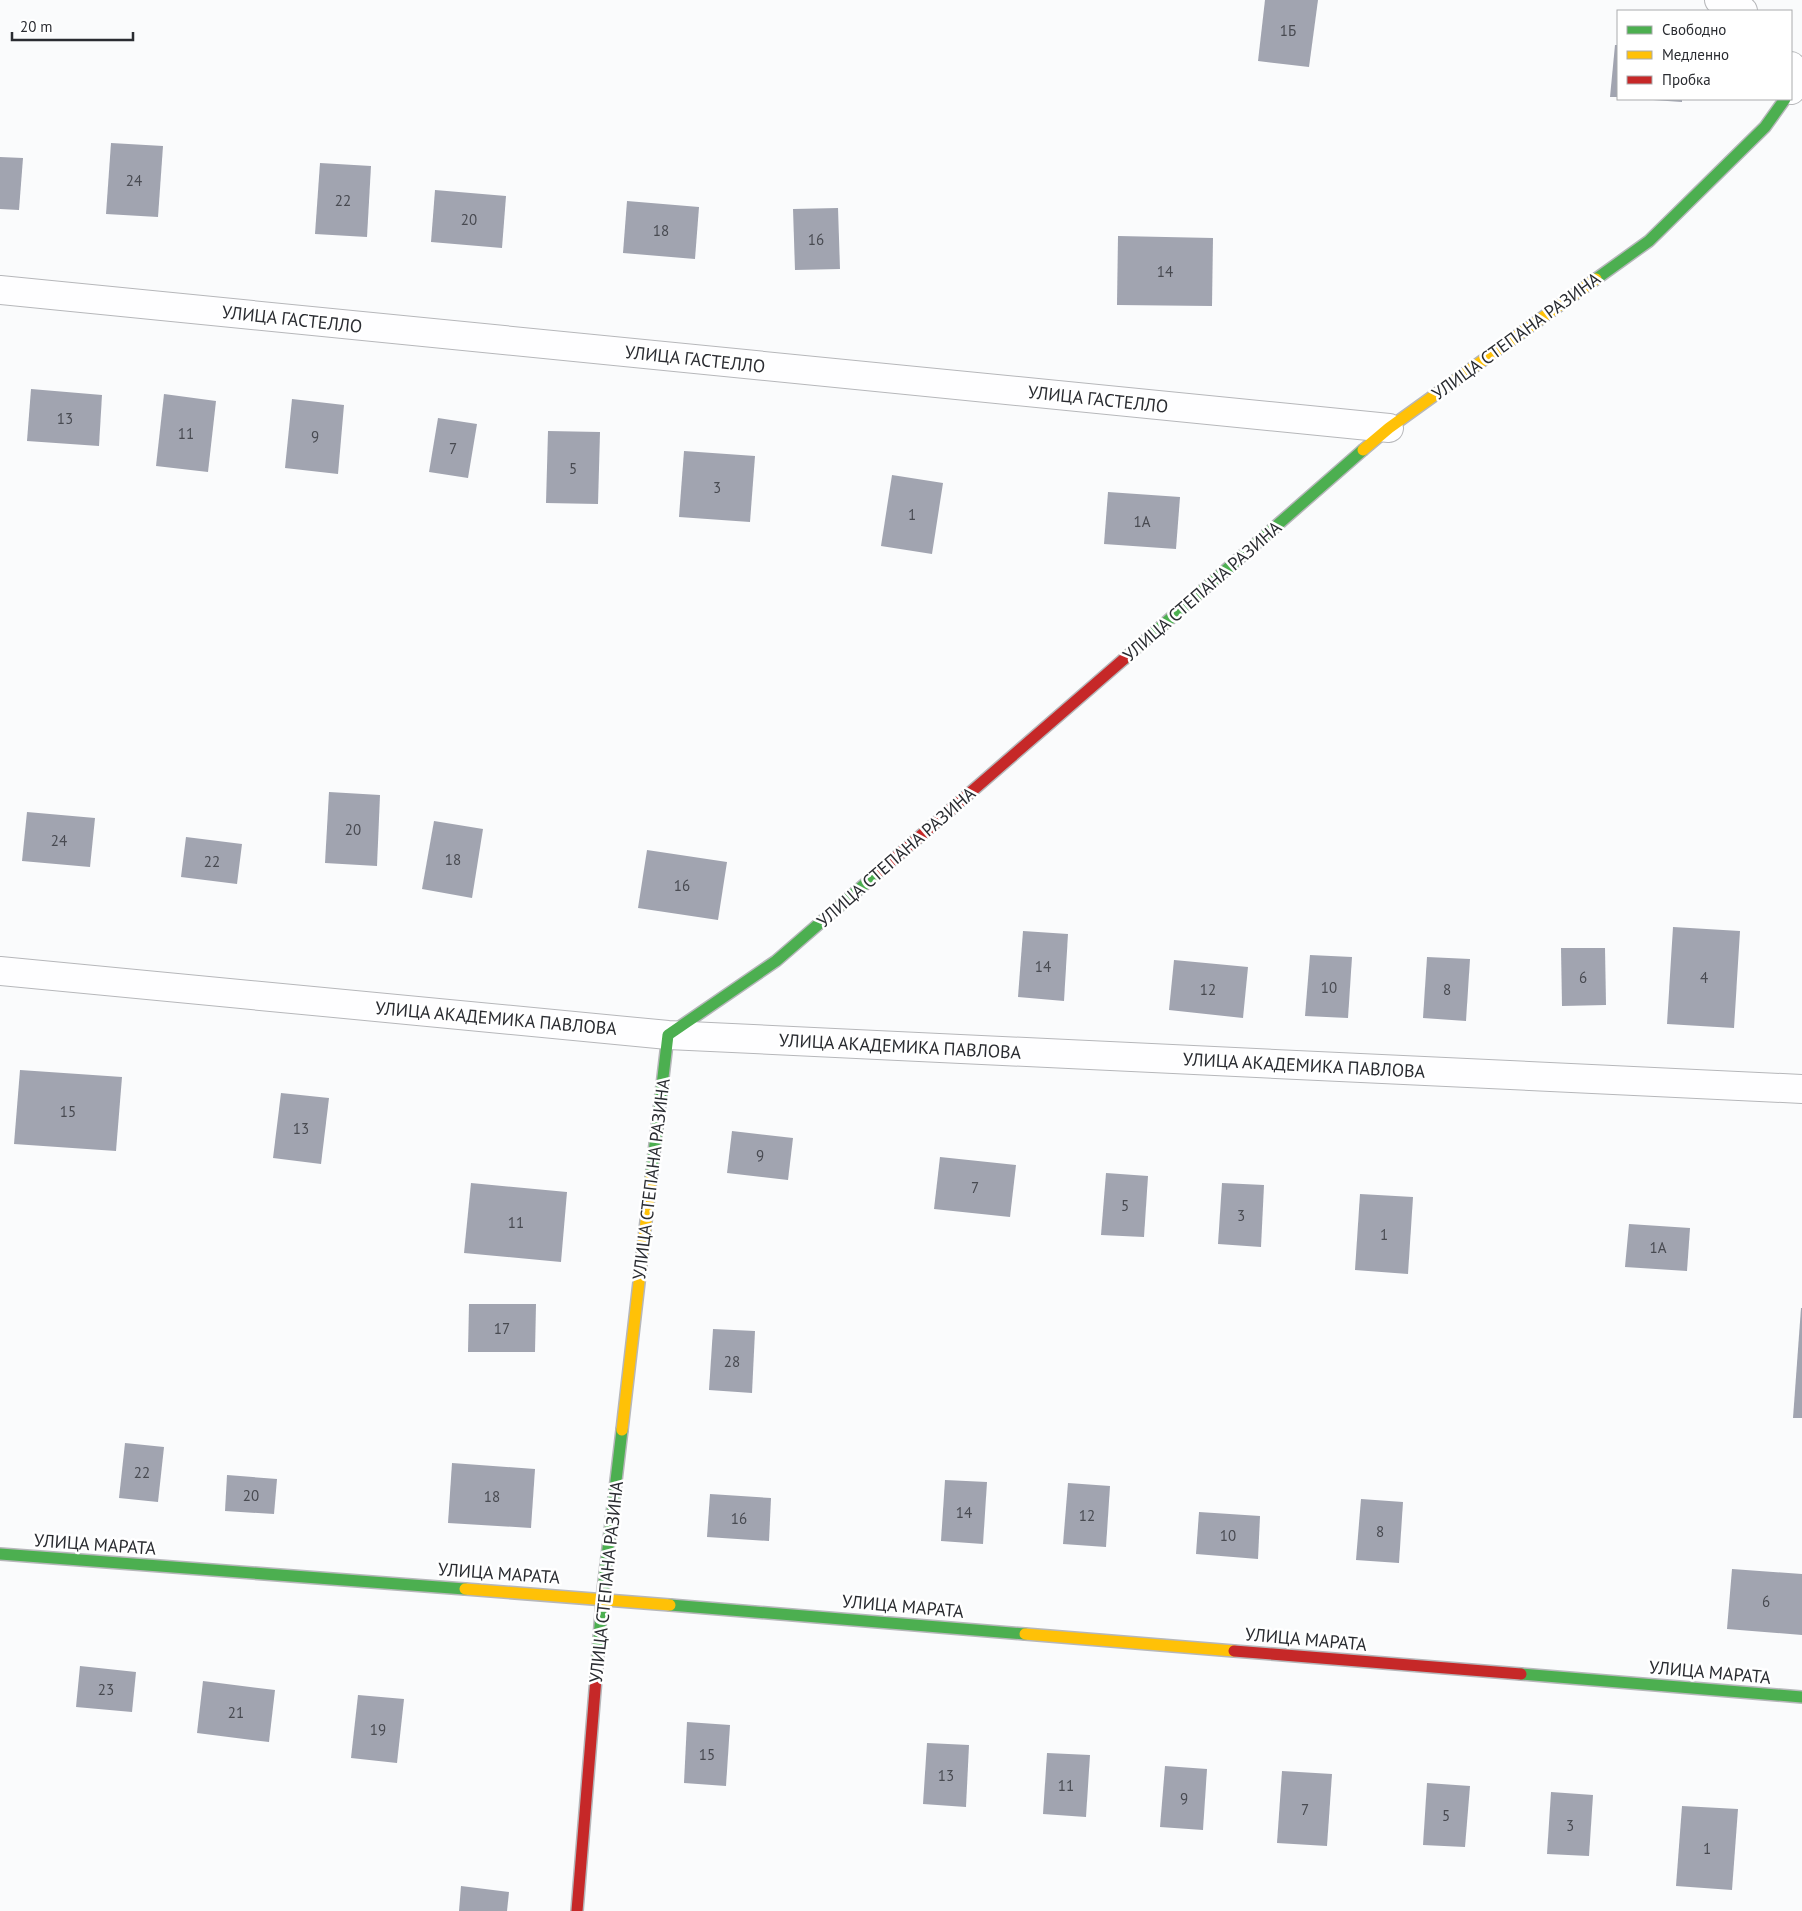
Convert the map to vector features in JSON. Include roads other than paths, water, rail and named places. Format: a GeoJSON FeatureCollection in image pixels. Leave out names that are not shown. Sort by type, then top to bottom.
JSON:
{"type":"FeatureCollection","features":[{"type":"Feature","properties":{"kind":"street"},"geometry":{"type":"LineString","coordinates":[[1719,0],[1741,10]]}},
{"type":"Feature","properties":{"kind":"street","name":"УЛИЦА СТЕПАНА РАЗИНА"},"geometry":{"type":"LineString","coordinates":[[577,1911],[602,1599],[668,1035],[776,961],[1390,428],[1649,241],[1765,127],[1781,100]]}},
{"type":"Feature","properties":{"kind":"street","name":"УЛИЦА ГАСТЕЛЛО"},"geometry":{"type":"LineString","coordinates":[[0,290],[1390,428]]}},
{"type":"Feature","properties":{"kind":"street","name":"УЛИЦА АКАДЕМИКА ПАВЛОВА"},"geometry":{"type":"LineString","coordinates":[[0,971],[668,1035],[1802,1089]]}},
{"type":"Feature","properties":{"kind":"street","name":"УЛИЦА МАРАТА"},"geometry":{"type":"LineString","coordinates":[[0,1554],[602,1599],[1802,1698]]}}]}
